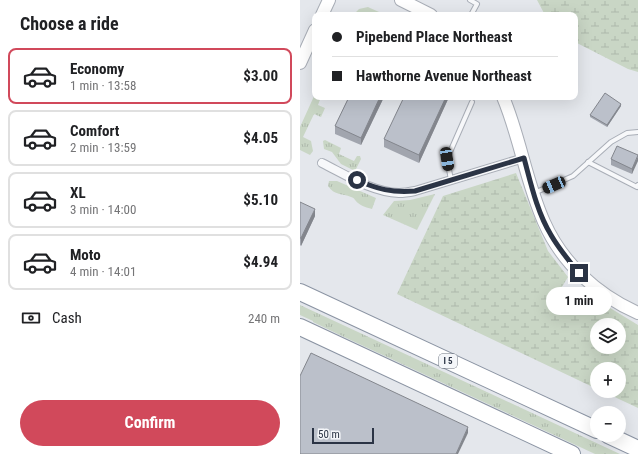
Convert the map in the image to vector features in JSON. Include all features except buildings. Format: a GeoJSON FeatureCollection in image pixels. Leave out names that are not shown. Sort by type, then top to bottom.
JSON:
{"type":"FeatureCollection","features":[{"type":"Feature","properties":{"kind":"highway","name":"I 5"},"geometry":{"type":"LineString","coordinates":[[300,292],[590,427]]}},
{"type":"Feature","properties":{"kind":"highway"},"geometry":{"type":"LineString","coordinates":[[300,327],[572,454]]}},
{"type":"Feature","properties":{"kind":"highway"},"geometry":{"type":"LineString","coordinates":[[623,442],[638,449]]}},
{"type":"Feature","properties":{"kind":"main road"},"geometry":{"type":"LineString","coordinates":[[323,12],[329,0]]}},
{"type":"Feature","properties":{"kind":"main road"},"geometry":{"type":"LineString","coordinates":[[401,0],[425,12]]}},
{"type":"Feature","properties":{"kind":"main road"},"geometry":{"type":"LineString","coordinates":[[300,63],[312,37]]}},
{"type":"Feature","properties":{"kind":"main road"},"geometry":{"type":"LineString","coordinates":[[504,100],[524,158],[534,194],[551,235],[579,273],[616,302],[638,313]]}},
{"type":"Feature","properties":{"kind":"street"},"geometry":{"type":"LineString","coordinates":[[322,163],[369,185],[387,191],[400,193],[415,191],[524,158]]}},
{"type":"Feature","properties":{"kind":"lane"},"geometry":{"type":"LineString","coordinates":[[470,0],[478,2],[473,12]]}},
{"type":"Feature","properties":{"kind":"lane"},"geometry":{"type":"LineString","coordinates":[[451,180],[447,159],[472,102]]}},
{"type":"Feature","properties":{"kind":"lane"},"geometry":{"type":"LineString","coordinates":[[534,194],[573,176],[611,142],[627,133],[638,132]]}},
{"type":"Feature","properties":{"kind":"lane"},"geometry":{"type":"LineString","coordinates":[[588,162],[637,187],[638,185]]}},
{"type":"Feature","properties":{"kind":"green space"},"geometry":{"type":"Polygon","coordinates":[[[537,0],[638,0],[638,72],[628,69],[578,44],[578,12],[543,12],[537,0]]]}},
{"type":"Feature","properties":{"kind":"green space"},"geometry":{"type":"Polygon","coordinates":[[[368,7],[379,12],[356,12],[359,9],[368,7]]]}},
{"type":"Feature","properties":{"kind":"green space"},"geometry":{"type":"Polygon","coordinates":[[[312,100],[320,100],[318,105],[325,108],[321,117],[314,114],[303,137],[311,141],[313,151],[310,155],[300,150],[300,127],[312,100]]]}},
{"type":"Feature","properties":{"kind":"green space"},"geometry":{"type":"Polygon","coordinates":[[[325,140],[341,148],[339,154],[354,161],[357,156],[360,156],[361,159],[355,171],[341,164],[332,152],[324,149],[323,141],[325,140]]]}},
{"type":"Feature","properties":{"kind":"green space"},"geometry":{"type":"Polygon","coordinates":[[[516,173],[548,251],[568,277],[555,298],[564,301],[579,289],[638,325],[638,408],[617,398],[626,398],[626,362],[590,362],[590,386],[397,294],[443,196],[516,173]]]}},
{"type":"Feature","properties":{"kind":"green space"},"geometry":{"type":"Polygon","coordinates":[[[329,181],[337,181],[376,198],[372,209],[361,205],[352,197],[333,191],[328,186],[329,181]]]}},
{"type":"Feature","properties":{"kind":"green space"},"geometry":{"type":"Polygon","coordinates":[[[435,194],[417,230],[383,215],[394,201],[410,200],[435,194]]]}},
{"type":"Feature","properties":{"kind":"green space"},"geometry":{"type":"Polygon","coordinates":[[[300,305],[590,440],[590,442],[594,442],[620,454],[595,454],[300,315],[300,305]]]}},
{"type":"Feature","properties":{"kind":"route"},"geometry":{"type":"LineString","coordinates":[[357,180],[387,191],[400,193],[415,191],[524,158],[536,202],[544,221],[559,248],[579,273]]}}]}
